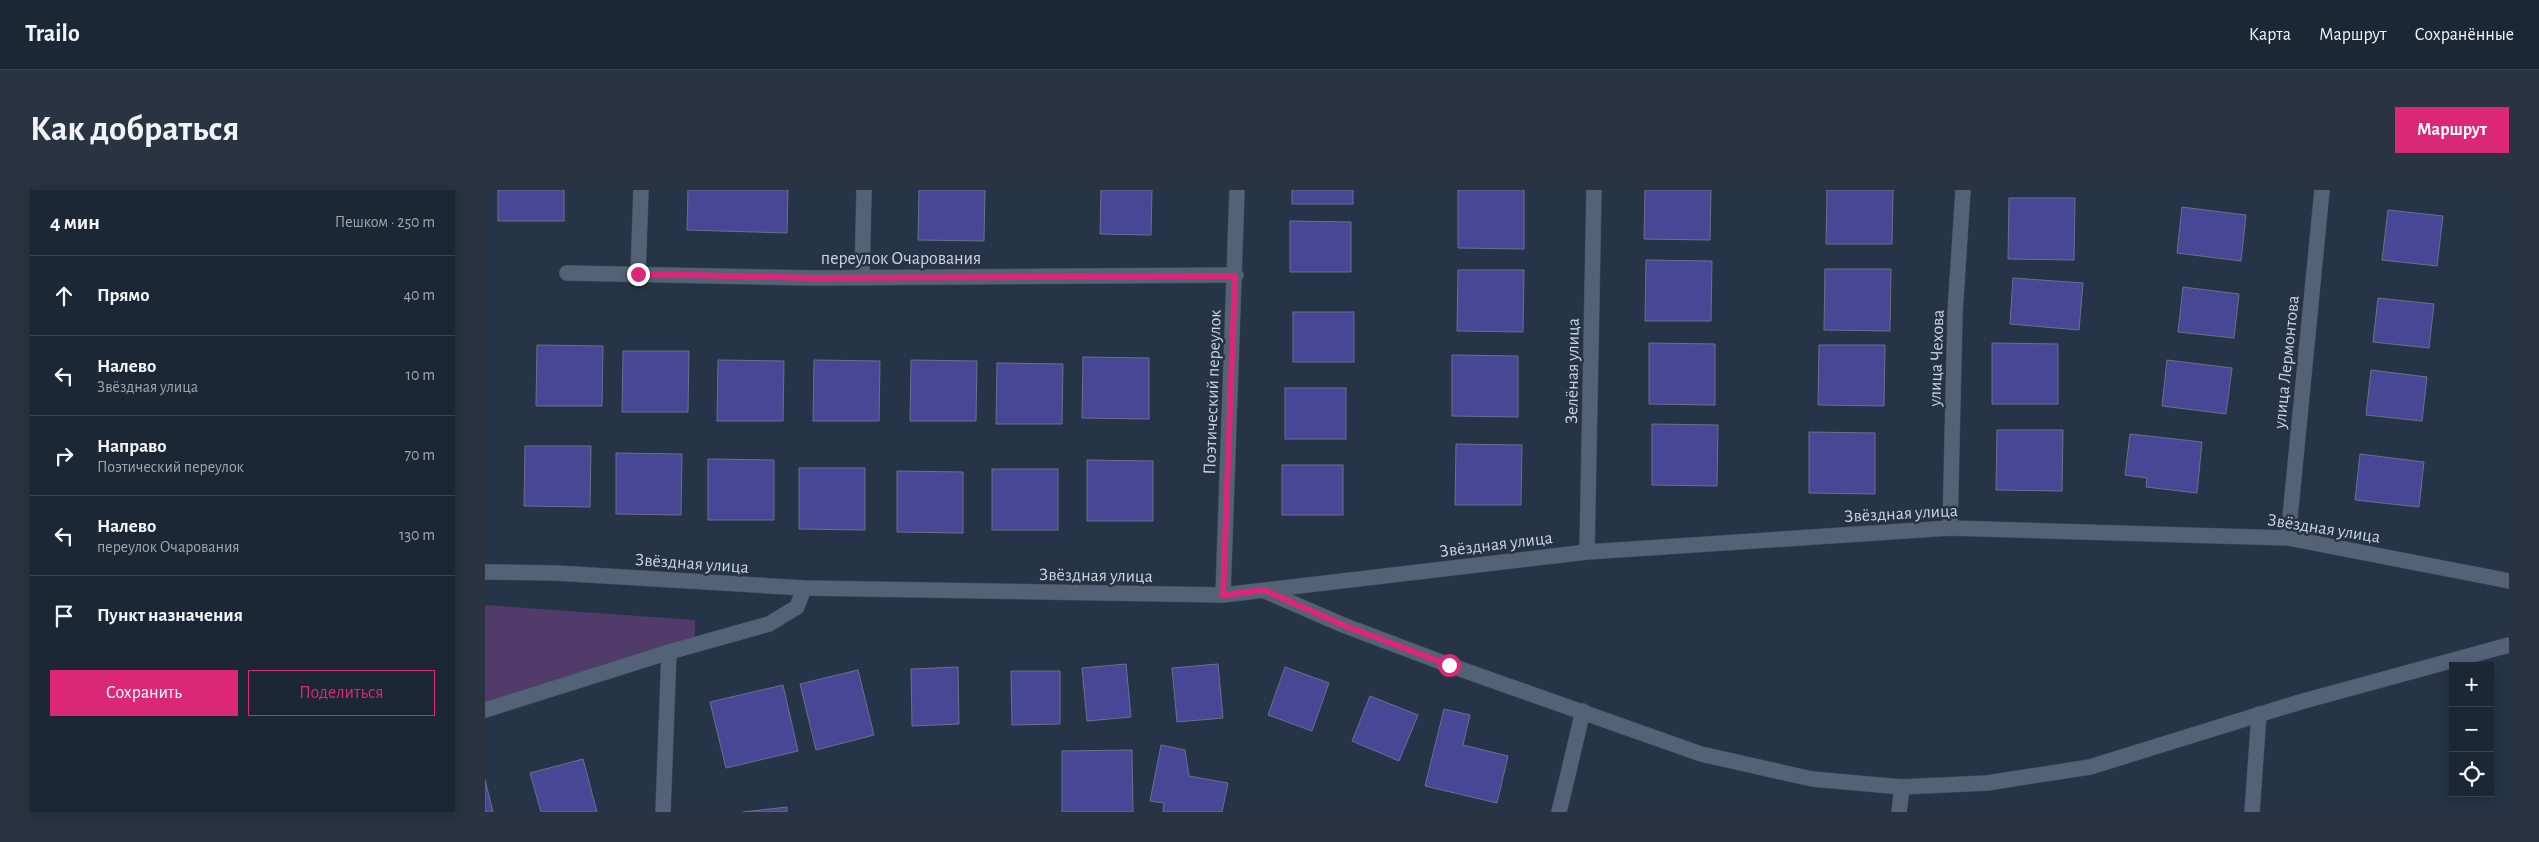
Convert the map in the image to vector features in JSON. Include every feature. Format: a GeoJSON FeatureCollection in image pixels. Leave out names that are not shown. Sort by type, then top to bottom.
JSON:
{"type":"FeatureCollection","features":[{"type":"Feature","properties":{"kind":"street"},"geometry":{"type":"LineString","coordinates":[[638,274],[641,190]]}},
{"type":"Feature","properties":{"kind":"street"},"geometry":{"type":"LineString","coordinates":[[862,277],[864,190]]}},
{"type":"Feature","properties":{"kind":"street","name":"Поэтический переулок"},"geometry":{"type":"LineString","coordinates":[[1223,595],[1237,190]]}},
{"type":"Feature","properties":{"kind":"street","name":"Зелёная улица"},"geometry":{"type":"LineString","coordinates":[[1587,552],[1594,190]]}},
{"type":"Feature","properties":{"kind":"street","name":"улица Чехова"},"geometry":{"type":"LineString","coordinates":[[1950,528],[1955,313],[1963,190]]}},
{"type":"Feature","properties":{"kind":"street","name":"улица Лермонтова"},"geometry":{"type":"LineString","coordinates":[[2288,538],[2323,190]]}},
{"type":"Feature","properties":{"kind":"street","name":"переулок Очарования"},"geometry":{"type":"LineString","coordinates":[[567,273],[862,277],[1235,276]]}},
{"type":"Feature","properties":{"kind":"street","name":"Звёздная улица"},"geometry":{"type":"LineString","coordinates":[[485,572],[556,573],[804,588],[1223,595],[1587,552],[1950,528],[2288,538],[2509,581]]}},
{"type":"Feature","properties":{"kind":"street"},"geometry":{"type":"LineString","coordinates":[[485,710],[669,652],[769,624],[797,607],[804,588]]}},
{"type":"Feature","properties":{"kind":"street"},"geometry":{"type":"LineString","coordinates":[[1264,590],[1379,638],[1701,754],[1733,763],[1812,779],[1902,787],[1987,783],[2090,767],[2259,714],[2509,645]]}},
{"type":"Feature","properties":{"kind":"street"},"geometry":{"type":"LineString","coordinates":[[663,812],[669,652]]}},
{"type":"Feature","properties":{"kind":"street"},"geometry":{"type":"LineString","coordinates":[[1559,812],[1583,711]]}},
{"type":"Feature","properties":{"kind":"street"},"geometry":{"type":"LineString","coordinates":[[2252,812],[2259,714]]}},
{"type":"Feature","properties":{"kind":"street"},"geometry":{"type":"LineString","coordinates":[[1899,812],[1902,787]]}},
{"type":"Feature","properties":{"kind":"shaded area"},"geometry":{"type":"Polygon","coordinates":[[[485,605],[695,620],[695,639],[485,706],[485,605]]]}},
{"type":"Feature","properties":{"kind":"building"},"geometry":{"type":"Polygon","coordinates":[[[498,190],[564,190],[564,221],[498,221],[498,190]]]}},
{"type":"Feature","properties":{"kind":"building"},"geometry":{"type":"Polygon","coordinates":[[[688,190],[788,190],[787,233],[687,230],[688,190]]]}},
{"type":"Feature","properties":{"kind":"building"},"geometry":{"type":"Polygon","coordinates":[[[919,190],[985,190],[984,241],[918,240],[919,190]]]}},
{"type":"Feature","properties":{"kind":"building"},"geometry":{"type":"Polygon","coordinates":[[[1101,190],[1152,190],[1151,235],[1100,234],[1101,190]]]}},
{"type":"Feature","properties":{"kind":"building"},"geometry":{"type":"Polygon","coordinates":[[[1292,190],[1353,190],[1353,204],[1292,204],[1292,190]]]}},
{"type":"Feature","properties":{"kind":"building"},"geometry":{"type":"Polygon","coordinates":[[[1458,190],[1524,190],[1524,249],[1458,248],[1458,190]]]}},
{"type":"Feature","properties":{"kind":"building"},"geometry":{"type":"Polygon","coordinates":[[[1645,190],[1711,190],[1710,240],[1644,239],[1645,190]]]}},
{"type":"Feature","properties":{"kind":"building"},"geometry":{"type":"Polygon","coordinates":[[[1827,190],[1893,190],[1892,244],[1826,244],[1827,190]]]}},
{"type":"Feature","properties":{"kind":"building"},"geometry":{"type":"Polygon","coordinates":[[[2009,198],[2075,198],[2074,260],[2008,259],[2009,198]]]}},
{"type":"Feature","properties":{"kind":"building"},"geometry":{"type":"Polygon","coordinates":[[[2182,207],[2246,215],[2241,261],[2177,253],[2182,207]]]}},
{"type":"Feature","properties":{"kind":"building"},"geometry":{"type":"Polygon","coordinates":[[[2388,210],[2443,216],[2437,266],[2382,260],[2388,210]]]}},
{"type":"Feature","properties":{"kind":"building"},"geometry":{"type":"Polygon","coordinates":[[[1290,221],[1351,222],[1351,272],[1290,272],[1290,221]]]}},
{"type":"Feature","properties":{"kind":"building"},"geometry":{"type":"Polygon","coordinates":[[[1646,260],[1712,261],[1711,321],[1645,321],[1646,260]]]}},
{"type":"Feature","properties":{"kind":"building"},"geometry":{"type":"Polygon","coordinates":[[[1825,269],[1891,269],[1890,331],[1824,330],[1825,269]]]}},
{"type":"Feature","properties":{"kind":"building"},"geometry":{"type":"Polygon","coordinates":[[[1458,270],[1524,270],[1523,332],[1457,331],[1458,270]]]}},
{"type":"Feature","properties":{"kind":"building"},"geometry":{"type":"Polygon","coordinates":[[[2013,278],[2083,283],[2079,330],[2010,324],[2013,278]]]}},
{"type":"Feature","properties":{"kind":"building"},"geometry":{"type":"Polygon","coordinates":[[[2183,287],[2239,294],[2234,338],[2178,332],[2183,287]]]}},
{"type":"Feature","properties":{"kind":"building"},"geometry":{"type":"Polygon","coordinates":[[[2378,298],[2434,304],[2429,348],[2373,342],[2378,298]]]}},
{"type":"Feature","properties":{"kind":"building"},"geometry":{"type":"Polygon","coordinates":[[[1293,312],[1354,312],[1354,362],[1293,362],[1293,312]]]}},
{"type":"Feature","properties":{"kind":"building"},"geometry":{"type":"Polygon","coordinates":[[[1649,343],[1715,344],[1715,405],[1649,404],[1649,343]]]}},
{"type":"Feature","properties":{"kind":"building"},"geometry":{"type":"Polygon","coordinates":[[[1992,343],[2058,344],[2058,404],[1992,404],[1992,343]]]}},
{"type":"Feature","properties":{"kind":"building"},"geometry":{"type":"Polygon","coordinates":[[[537,345],[603,346],[602,406],[536,406],[537,345]]]}},
{"type":"Feature","properties":{"kind":"building"},"geometry":{"type":"Polygon","coordinates":[[[1819,345],[1885,345],[1884,406],[1818,405],[1819,345]]]}},
{"type":"Feature","properties":{"kind":"building"},"geometry":{"type":"Polygon","coordinates":[[[623,351],[689,351],[688,412],[622,412],[623,351]]]}},
{"type":"Feature","properties":{"kind":"building"},"geometry":{"type":"Polygon","coordinates":[[[1452,355],[1518,356],[1518,417],[1452,416],[1452,355]]]}},
{"type":"Feature","properties":{"kind":"building"},"geometry":{"type":"Polygon","coordinates":[[[1083,357],[1149,358],[1149,419],[1082,418],[1083,357]]]}},
{"type":"Feature","properties":{"kind":"building"},"geometry":{"type":"Polygon","coordinates":[[[718,360],[784,361],[783,421],[717,421],[718,360]]]}},
{"type":"Feature","properties":{"kind":"building"},"geometry":{"type":"Polygon","coordinates":[[[814,360],[880,361],[879,421],[813,421],[814,360]]]}},
{"type":"Feature","properties":{"kind":"building"},"geometry":{"type":"Polygon","coordinates":[[[911,360],[977,361],[976,421],[910,421],[911,360]]]}},
{"type":"Feature","properties":{"kind":"building"},"geometry":{"type":"Polygon","coordinates":[[[2167,360],[2232,368],[2226,414],[2162,406],[2167,360]]]}},
{"type":"Feature","properties":{"kind":"building"},"geometry":{"type":"Polygon","coordinates":[[[997,363],[1063,364],[1062,424],[996,424],[997,363]]]}},
{"type":"Feature","properties":{"kind":"building"},"geometry":{"type":"Polygon","coordinates":[[[2371,370],[2427,377],[2422,421],[2366,415],[2371,370]]]}},
{"type":"Feature","properties":{"kind":"building"},"geometry":{"type":"Polygon","coordinates":[[[1285,388],[1346,388],[1346,439],[1285,439],[1285,388]]]}},
{"type":"Feature","properties":{"kind":"building"},"geometry":{"type":"Polygon","coordinates":[[[1652,424],[1718,425],[1717,486],[1652,485],[1652,424]]]}},
{"type":"Feature","properties":{"kind":"building"},"geometry":{"type":"Polygon","coordinates":[[[1997,430],[2063,430],[2062,491],[1996,490],[1997,430]]]}},
{"type":"Feature","properties":{"kind":"building"},"geometry":{"type":"Polygon","coordinates":[[[1809,432],[1875,433],[1875,494],[1809,493],[1809,432]]]}},
{"type":"Feature","properties":{"kind":"building"},"geometry":{"type":"Polygon","coordinates":[[[2130,434],[2202,442],[2197,493],[2146,487],[2147,478],[2125,475],[2130,434]]]}},
{"type":"Feature","properties":{"kind":"building"},"geometry":{"type":"Polygon","coordinates":[[[1456,444],[1522,445],[1521,505],[1455,505],[1456,444]]]}},
{"type":"Feature","properties":{"kind":"building"},"geometry":{"type":"Polygon","coordinates":[[[525,446],[591,446],[590,507],[524,506],[525,446]]]}},
{"type":"Feature","properties":{"kind":"building"},"geometry":{"type":"Polygon","coordinates":[[[616,453],[682,454],[681,515],[616,514],[616,453]]]}},
{"type":"Feature","properties":{"kind":"building"},"geometry":{"type":"Polygon","coordinates":[[[2360,454],[2424,462],[2419,507],[2355,500],[2360,454]]]}},
{"type":"Feature","properties":{"kind":"building"},"geometry":{"type":"Polygon","coordinates":[[[708,459],[774,460],[774,520],[708,520],[708,459]]]}},
{"type":"Feature","properties":{"kind":"building"},"geometry":{"type":"Polygon","coordinates":[[[1087,460],[1153,461],[1153,521],[1087,521],[1087,460]]]}},
{"type":"Feature","properties":{"kind":"building"},"geometry":{"type":"Polygon","coordinates":[[[1282,465],[1343,465],[1343,515],[1282,515],[1282,465]]]}},
{"type":"Feature","properties":{"kind":"building"},"geometry":{"type":"Polygon","coordinates":[[[799,468],[865,468],[865,530],[799,529],[799,468]]]}},
{"type":"Feature","properties":{"kind":"building"},"geometry":{"type":"Polygon","coordinates":[[[992,469],[1058,469],[1058,530],[992,530],[992,469]]]}},
{"type":"Feature","properties":{"kind":"building"},"geometry":{"type":"Polygon","coordinates":[[[897,471],[963,472],[963,533],[897,532],[897,471]]]}},
{"type":"Feature","properties":{"kind":"building"},"geometry":{"type":"Polygon","coordinates":[[[1126,664],[1131,717],[1087,721],[1082,668],[1126,664]]]}},
{"type":"Feature","properties":{"kind":"building"},"geometry":{"type":"Polygon","coordinates":[[[1218,664],[1223,718],[1177,722],[1172,668],[1218,664]]]}},
{"type":"Feature","properties":{"kind":"building"},"geometry":{"type":"Polygon","coordinates":[[[958,667],[959,724],[912,726],[911,669],[958,667]]]}},
{"type":"Feature","properties":{"kind":"building"},"geometry":{"type":"Polygon","coordinates":[[[1285,667],[1329,683],[1312,731],[1268,715],[1285,667]]]}},
{"type":"Feature","properties":{"kind":"building"},"geometry":{"type":"Polygon","coordinates":[[[858,670],[874,735],[816,750],[800,684],[858,670]]]}},
{"type":"Feature","properties":{"kind":"building"},"geometry":{"type":"Polygon","coordinates":[[[1011,671],[1060,671],[1060,724],[1012,725],[1011,671]]]}},
{"type":"Feature","properties":{"kind":"building"},"geometry":{"type":"Polygon","coordinates":[[[783,685],[798,751],[726,768],[710,702],[783,685]]]}},
{"type":"Feature","properties":{"kind":"building"},"geometry":{"type":"Polygon","coordinates":[[[1370,696],[1418,715],[1399,761],[1352,741],[1370,696]]]}},
{"type":"Feature","properties":{"kind":"building"},"geometry":{"type":"Polygon","coordinates":[[[1444,709],[1470,715],[1463,745],[1508,756],[1497,803],[1425,786],[1444,709]]]}},
{"type":"Feature","properties":{"kind":"building"},"geometry":{"type":"Polygon","coordinates":[[[1161,745],[1185,750],[1189,776],[1228,783],[1222,812],[1163,812],[1164,803],[1150,801],[1161,745]]]}},
{"type":"Feature","properties":{"kind":"building"},"geometry":{"type":"Polygon","coordinates":[[[1132,750],[1133,812],[1062,812],[1062,751],[1132,750]]]}},
{"type":"Feature","properties":{"kind":"building"},"geometry":{"type":"Polygon","coordinates":[[[583,759],[597,812],[541,812],[530,773],[583,759]]]}},
{"type":"Feature","properties":{"kind":"building"},"geometry":{"type":"Polygon","coordinates":[[[485,780],[493,812],[485,812],[485,780]]]}},
{"type":"Feature","properties":{"kind":"building"},"geometry":{"type":"Polygon","coordinates":[[[787,807],[787,812],[743,812],[787,807]]]}},
{"type":"Feature","properties":{"kind":"route"},"geometry":{"type":"LineString","coordinates":[[638,274],[814,278],[1235,276],[1223,595],[1264,590],[1343,625],[1449,665]]}}]}
